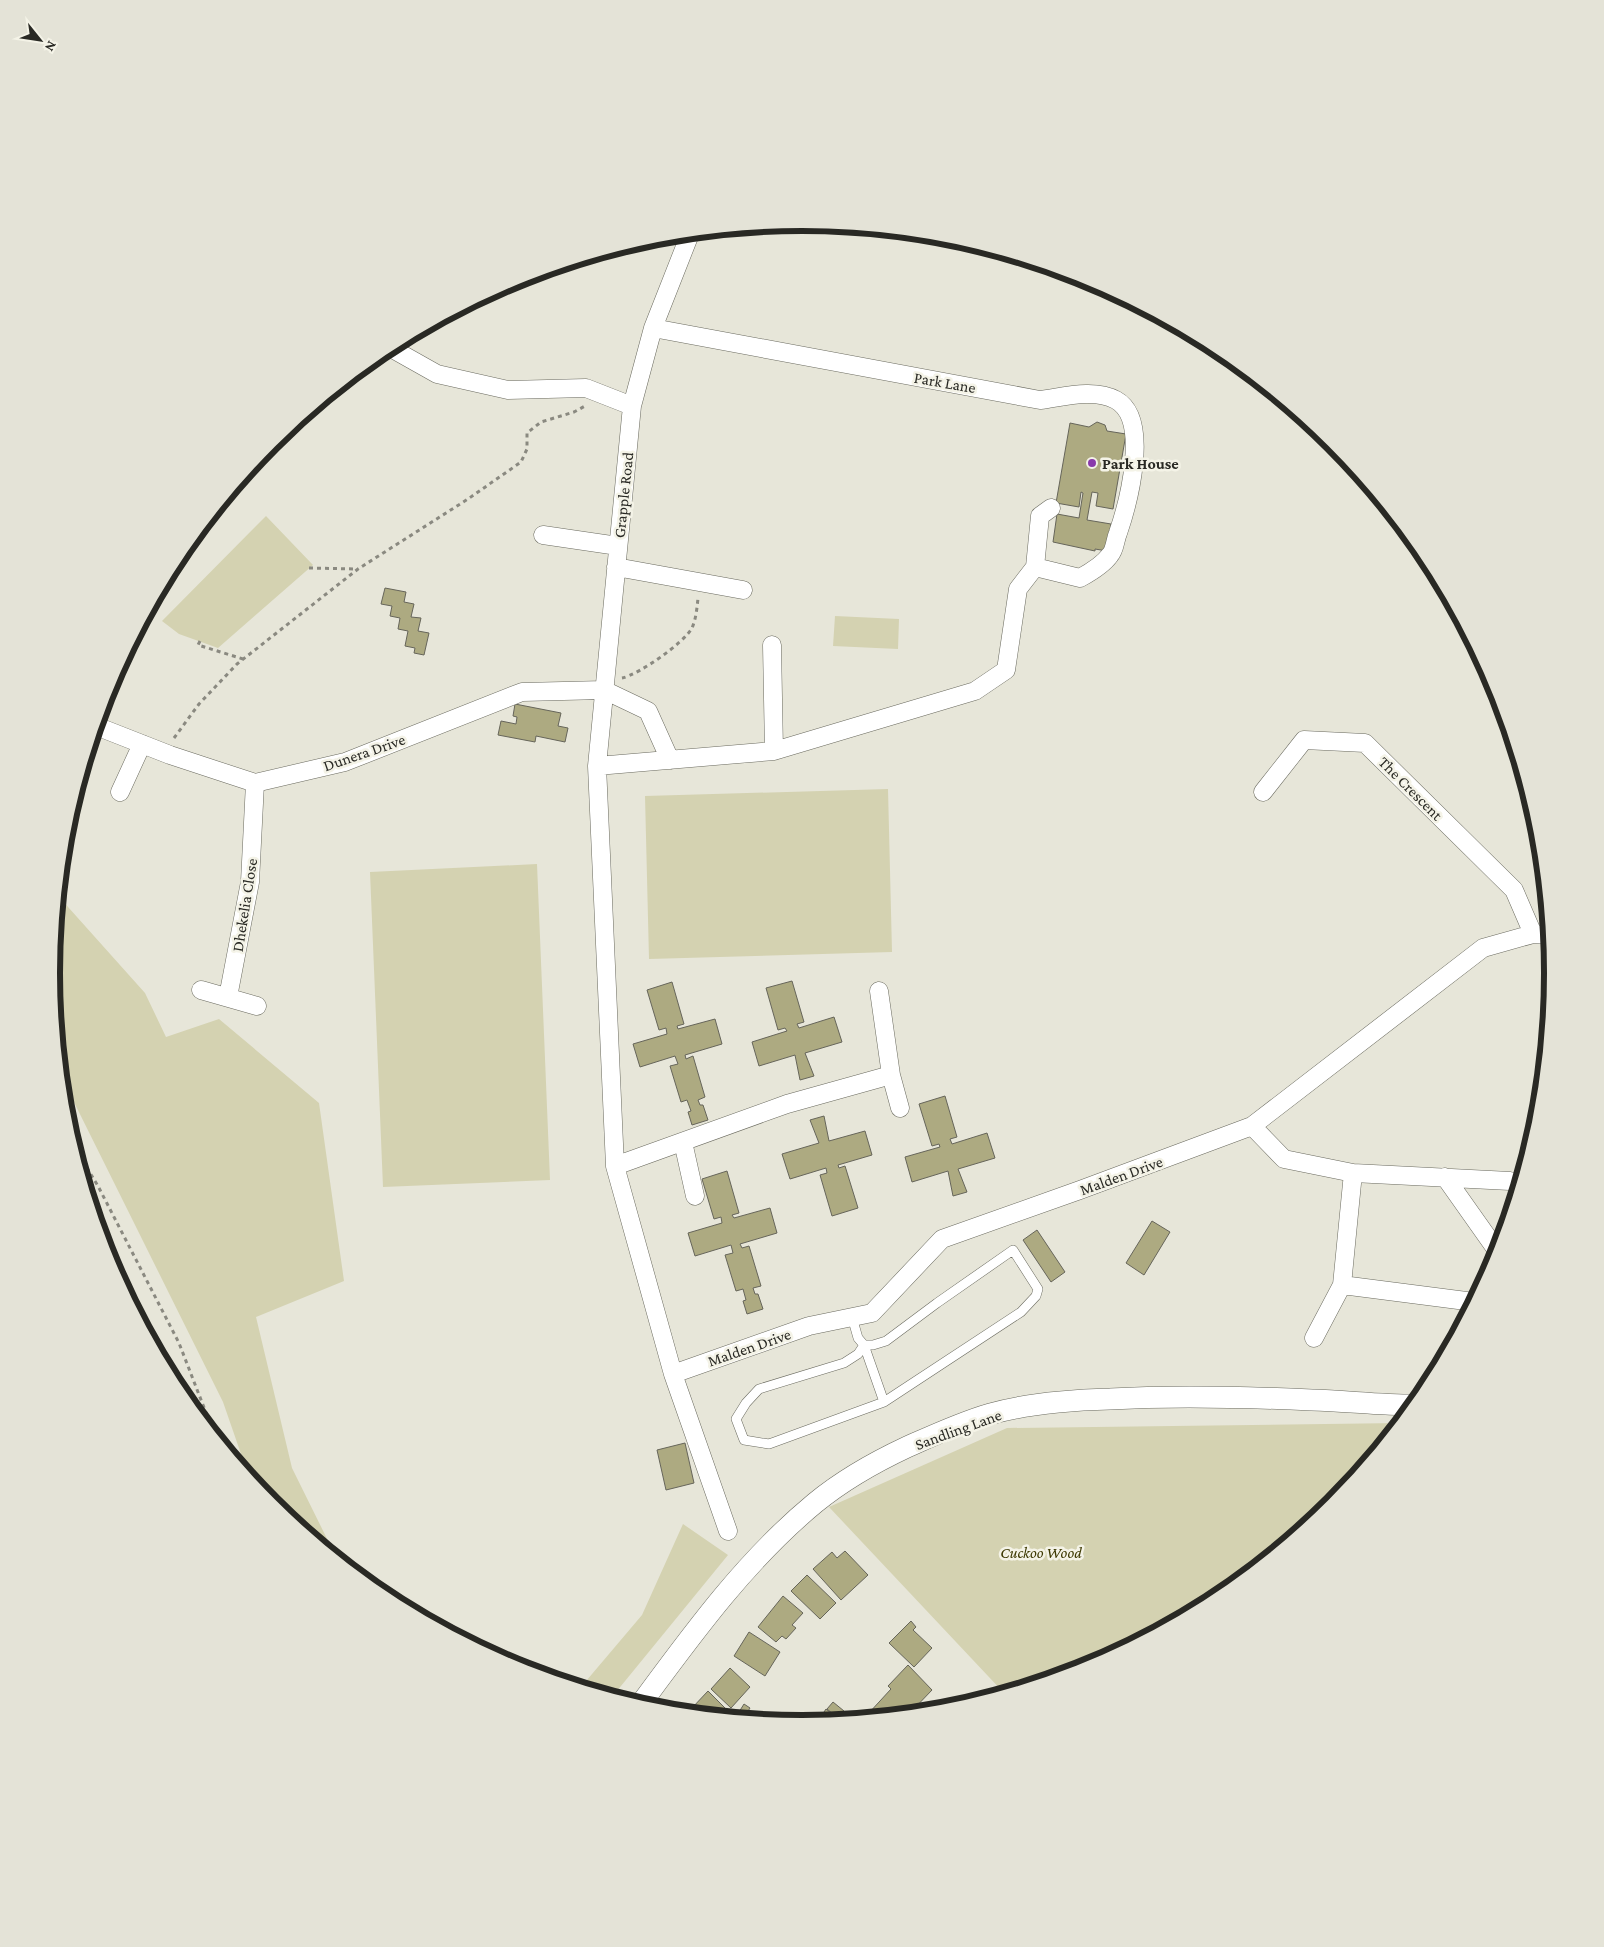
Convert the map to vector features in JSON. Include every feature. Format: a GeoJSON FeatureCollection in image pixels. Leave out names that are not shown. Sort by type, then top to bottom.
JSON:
{"type":"FeatureCollection","features":[{"type":"Feature","properties":{"kind":"street","name":"Grapple Road"},"geometry":{"type":"LineString","coordinates":[[687,241],[653,328],[632,406],[597,766],[615,1166],[673,1374],[728,1531]]}},
{"type":"Feature","properties":{"kind":"street","name":"Park Lane"},"geometry":{"type":"LineString","coordinates":[[653,328],[1040,400],[1087,393],[1116,400],[1132,416],[1136,441],[1124,514],[1112,554],[1098,567],[1080,578],[1035,568]]}},
{"type":"Feature","properties":{"kind":"street"},"geometry":{"type":"LineString","coordinates":[[398,352],[437,374],[508,390],[586,388],[632,406]]}},
{"type":"Feature","properties":{"kind":"street"},"geometry":{"type":"LineString","coordinates":[[597,766],[774,751],[975,691],[1006,670],[1018,589],[1035,568],[1040,516],[1051,508]]}},
{"type":"Feature","properties":{"kind":"street"},"geometry":{"type":"LineString","coordinates":[[543,535],[618,546]]}},
{"type":"Feature","properties":{"kind":"street"},"geometry":{"type":"LineString","coordinates":[[616,568],[743,590]]}},
{"type":"Feature","properties":{"kind":"street"},"geometry":{"type":"LineString","coordinates":[[772,645],[774,751]]}},
{"type":"Feature","properties":{"kind":"street"},"geometry":{"type":"LineString","coordinates":[[605,683],[648,711],[670,760]]}},
{"type":"Feature","properties":{"kind":"street","name":"Dunera Drive"},"geometry":{"type":"LineString","coordinates":[[255,783],[345,762],[522,692],[605,683]]}},
{"type":"Feature","properties":{"kind":"street"},"geometry":{"type":"LineString","coordinates":[[102,728],[164,753],[255,783]]}},
{"type":"Feature","properties":{"kind":"street","name":"The Crescent"},"geometry":{"type":"LineString","coordinates":[[1263,792],[1304,740],[1365,743],[1514,890],[1541,934]]}},
{"type":"Feature","properties":{"kind":"street"},"geometry":{"type":"LineString","coordinates":[[120,792],[142,744]]}},
{"type":"Feature","properties":{"kind":"street","name":"Dhekelia Close"},"geometry":{"type":"LineString","coordinates":[[228,997],[250,882],[255,783]]}},
{"type":"Feature","properties":{"kind":"street","name":"Malden Drive"},"geometry":{"type":"LineString","coordinates":[[673,1374],[809,1326],[872,1312],[942,1239],[1252,1126],[1483,948],[1541,934]]}},
{"type":"Feature","properties":{"kind":"street"},"geometry":{"type":"LineString","coordinates":[[201,990],[258,1006]]}},
{"type":"Feature","properties":{"kind":"street"},"geometry":{"type":"LineString","coordinates":[[879,991],[891,1075],[900,1108]]}},
{"type":"Feature","properties":{"kind":"street"},"geometry":{"type":"LineString","coordinates":[[615,1166],[787,1104],[891,1075]]}},
{"type":"Feature","properties":{"kind":"street"},"geometry":{"type":"LineString","coordinates":[[1252,1126],[1284,1159],[1354,1173],[1510,1180]]}},
{"type":"Feature","properties":{"kind":"street"},"geometry":{"type":"LineString","coordinates":[[683,1142],[695,1196]]}},
{"type":"Feature","properties":{"kind":"street"},"geometry":{"type":"LineString","coordinates":[[1314,1338],[1342,1285],[1354,1173]]}},
{"type":"Feature","properties":{"kind":"street"},"geometry":{"type":"LineString","coordinates":[[1445,1178],[1493,1245]]}},
{"type":"Feature","properties":{"kind":"street"},"geometry":{"type":"LineString","coordinates":[[1342,1285],[1467,1301]]}},
{"type":"Feature","properties":{"kind":"street","name":"Sandling Lane"},"geometry":{"type":"LineString","coordinates":[[645,1698],[723,1596],[752,1562],[789,1525],[817,1501],[868,1467],[933,1435],[991,1414],[1070,1400],[1141,1397],[1312,1400],[1406,1405]]}},
{"type":"Feature","properties":{"kind":"lane"},"geometry":{"type":"LineString","coordinates":[[1014,1250],[1038,1289],[1036,1296],[1021,1312],[884,1402],[769,1444],[744,1440],[736,1419],[759,1389],[844,1362],[858,1354],[864,1345],[873,1345],[886,1340],[1014,1250]]}},
{"type":"Feature","properties":{"kind":"lane"},"geometry":{"type":"LineString","coordinates":[[852,1317],[858,1338],[864,1345],[884,1402]]}},
{"type":"Feature","properties":{"kind":"path"},"geometry":{"type":"LineString","coordinates":[[164,753],[198,704],[243,659],[358,569],[468,499],[521,462],[527,449],[527,433],[541,422],[581,409],[599,393]]}},
{"type":"Feature","properties":{"kind":"path"},"geometry":{"type":"LineString","coordinates":[[309,568],[358,569]]}},
{"type":"Feature","properties":{"kind":"path"},"geometry":{"type":"LineString","coordinates":[[605,683],[624,678],[658,659],[678,644],[691,630],[695,618],[700,582]]}},
{"type":"Feature","properties":{"kind":"path"},"geometry":{"type":"LineString","coordinates":[[200,641],[198,645],[243,659]]}},
{"type":"Feature","properties":{"kind":"path"},"geometry":{"type":"LineString","coordinates":[[85,1164],[98,1186],[179,1343],[208,1418]]}},
{"type":"Feature","properties":{"kind":"green space"},"geometry":{"type":"Polygon","coordinates":[[[266,516],[313,565],[218,648],[179,634],[162,621],[266,516]]]}},
{"type":"Feature","properties":{"kind":"green space"},"geometry":{"type":"Polygon","coordinates":[[[835,616],[899,619],[898,649],[833,646],[835,616]]]}},
{"type":"Feature","properties":{"kind":"green space"},"geometry":{"type":"Polygon","coordinates":[[[888,789],[892,952],[649,959],[645,796],[888,789]]]}},
{"type":"Feature","properties":{"kind":"green space"},"geometry":{"type":"Polygon","coordinates":[[[537,864],[550,1180],[383,1187],[370,872],[537,864]]]}},
{"type":"Feature","properties":{"kind":"green space"},"geometry":{"type":"Polygon","coordinates":[[[64,902],[145,993],[166,1037],[219,1019],[319,1103],[344,1281],[256,1317],[292,1468],[330,1546],[277,1498],[244,1463],[223,1402],[70,1094],[66,1070],[60,974],[64,902]]]}},
{"type":"Feature","properties":{"kind":"green space","name":"Cuckoo Wood"},"geometry":{"type":"Polygon","coordinates":[[[1392,1423],[1360,1463],[1327,1498],[1254,1562],[1214,1590],[1173,1616],[1130,1639],[1086,1659],[1041,1676],[1000,1688],[829,1507],[1007,1428],[1392,1423]]]}},
{"type":"Feature","properties":{"kind":"green space"},"geometry":{"type":"Polygon","coordinates":[[[683,1524],[728,1555],[616,1692],[585,1682],[642,1615],[683,1524]]]}},
{"type":"Feature","properties":{"kind":"building","name":"Park House"},"geometry":{"type":"Polygon","coordinates":[[[1097,422],[1105,425],[1107,431],[1126,434],[1113,509],[1096,506],[1098,493],[1092,492],[1087,520],[1111,524],[1107,551],[1095,549],[1095,551],[1053,542],[1057,514],[1079,518],[1083,493],[1081,492],[1079,507],[1056,503],[1070,423],[1089,427],[1097,422]]]}},
{"type":"Feature","properties":{"kind":"building"},"geometry":{"type":"Polygon","coordinates":[[[385,588],[406,592],[404,602],[414,604],[411,617],[421,618],[418,631],[429,633],[424,655],[414,653],[415,648],[405,646],[408,631],[398,629],[400,618],[390,616],[392,606],[381,604],[385,588]]]}},
{"type":"Feature","properties":{"kind":"building"},"geometry":{"type":"Polygon","coordinates":[[[515,704],[561,713],[558,726],[568,728],[565,742],[536,736],[535,742],[498,735],[501,721],[516,724],[517,717],[513,716],[515,704]]]}},
{"type":"Feature","properties":{"kind":"building"},"geometry":{"type":"Polygon","coordinates":[[[792,981],[804,1022],[797,1024],[799,1028],[834,1017],[842,1042],[805,1053],[814,1076],[800,1080],[795,1055],[759,1066],[752,1042],[787,1031],[785,1028],[778,1030],[766,988],[792,981]]]}},
{"type":"Feature","properties":{"kind":"building"},"geometry":{"type":"Polygon","coordinates":[[[672,982],[684,1024],[677,1026],[678,1029],[715,1019],[722,1044],[685,1055],[686,1059],[693,1056],[705,1097],[698,1100],[700,1105],[703,1105],[708,1120],[692,1125],[688,1112],[691,1111],[687,1100],[681,1102],[670,1066],[678,1064],[675,1056],[640,1067],[633,1044],[667,1034],[666,1028],[659,1030],[647,990],[672,982]]]}},
{"type":"Feature","properties":{"kind":"building"},"geometry":{"type":"Polygon","coordinates":[[[945,1096],[957,1137],[950,1139],[952,1144],[987,1133],[995,1158],[958,1169],[967,1192],[953,1196],[948,1171],[912,1182],[905,1157],[940,1147],[939,1144],[932,1146],[919,1104],[945,1096]]]}},
{"type":"Feature","properties":{"kind":"building"},"geometry":{"type":"Polygon","coordinates":[[[824,1116],[829,1141],[865,1131],[872,1155],[838,1165],[839,1168],[845,1166],[858,1208],[832,1216],[820,1175],[827,1173],[826,1168],[790,1179],[782,1154],[819,1143],[810,1120],[824,1116]]]}},
{"type":"Feature","properties":{"kind":"building"},"geometry":{"type":"Polygon","coordinates":[[[727,1171],[739,1213],[732,1215],[734,1218],[770,1208],[777,1233],[740,1244],[742,1248],[749,1246],[761,1286],[753,1288],[755,1294],[758,1294],[763,1309],[747,1314],[743,1301],[746,1300],[743,1289],[736,1291],[725,1255],[733,1253],[731,1245],[695,1256],[688,1233],[722,1223],[721,1217],[714,1219],[702,1179],[727,1171]]]}},
{"type":"Feature","properties":{"kind":"building"},"geometry":{"type":"Polygon","coordinates":[[[1152,1221],[1170,1232],[1144,1275],[1126,1263],[1152,1221]]]}},
{"type":"Feature","properties":{"kind":"building"},"geometry":{"type":"Polygon","coordinates":[[[1037,1230],[1065,1272],[1051,1282],[1023,1240],[1037,1230]]]}},
{"type":"Feature","properties":{"kind":"building"},"geometry":{"type":"Polygon","coordinates":[[[685,1443],[694,1483],[666,1490],[657,1450],[685,1443]]]}},
{"type":"Feature","properties":{"kind":"building"},"geometry":{"type":"Polygon","coordinates":[[[845,1551],[868,1575],[841,1600],[813,1569],[832,1552],[837,1558],[845,1551]]]}},
{"type":"Feature","properties":{"kind":"building"},"geometry":{"type":"Polygon","coordinates":[[[807,1575],[836,1603],[820,1619],[791,1591],[807,1575]]]}},
{"type":"Feature","properties":{"kind":"building"},"geometry":{"type":"Polygon","coordinates":[[[783,1596],[803,1613],[792,1625],[796,1628],[786,1639],[782,1636],[776,1642],[758,1627],[783,1596]]]}},
{"type":"Feature","properties":{"kind":"building"},"geometry":{"type":"Polygon","coordinates":[[[911,1621],[916,1627],[913,1630],[932,1648],[914,1667],[889,1643],[911,1621]]]}},
{"type":"Feature","properties":{"kind":"building"},"geometry":{"type":"Polygon","coordinates":[[[749,1632],[780,1652],[765,1676],[734,1656],[749,1632]]]}},
{"type":"Feature","properties":{"kind":"building"},"geometry":{"type":"Polygon","coordinates":[[[908,1665],[932,1690],[917,1706],[870,1712],[891,1689],[888,1686],[908,1665]]]}},
{"type":"Feature","properties":{"kind":"building"},"geometry":{"type":"Polygon","coordinates":[[[730,1668],[750,1687],[731,1708],[711,1689],[730,1668]]]}},
{"type":"Feature","properties":{"kind":"building"},"geometry":{"type":"Polygon","coordinates":[[[708,1691],[728,1711],[705,1709],[693,1707],[708,1691]]]}},
{"type":"Feature","properties":{"kind":"building"},"geometry":{"type":"Polygon","coordinates":[[[833,1702],[844,1711],[841,1714],[834,1715],[827,1709],[833,1702]]]}},
{"type":"Feature","properties":{"kind":"building"},"geometry":{"type":"Polygon","coordinates":[[[744,1704],[750,1708],[747,1713],[739,1712],[744,1704]]]}},
{"type":"Feature","properties":{"kind":"building"},"geometry":{"type":"Polygon","coordinates":[[[826,1709],[833,1715],[822,1715],[826,1709]]]}},
{"type":"Feature","properties":{"kind":"place","name":"Park House"},"geometry":{"type":"Point","coordinates":[1092,463]}}]}
